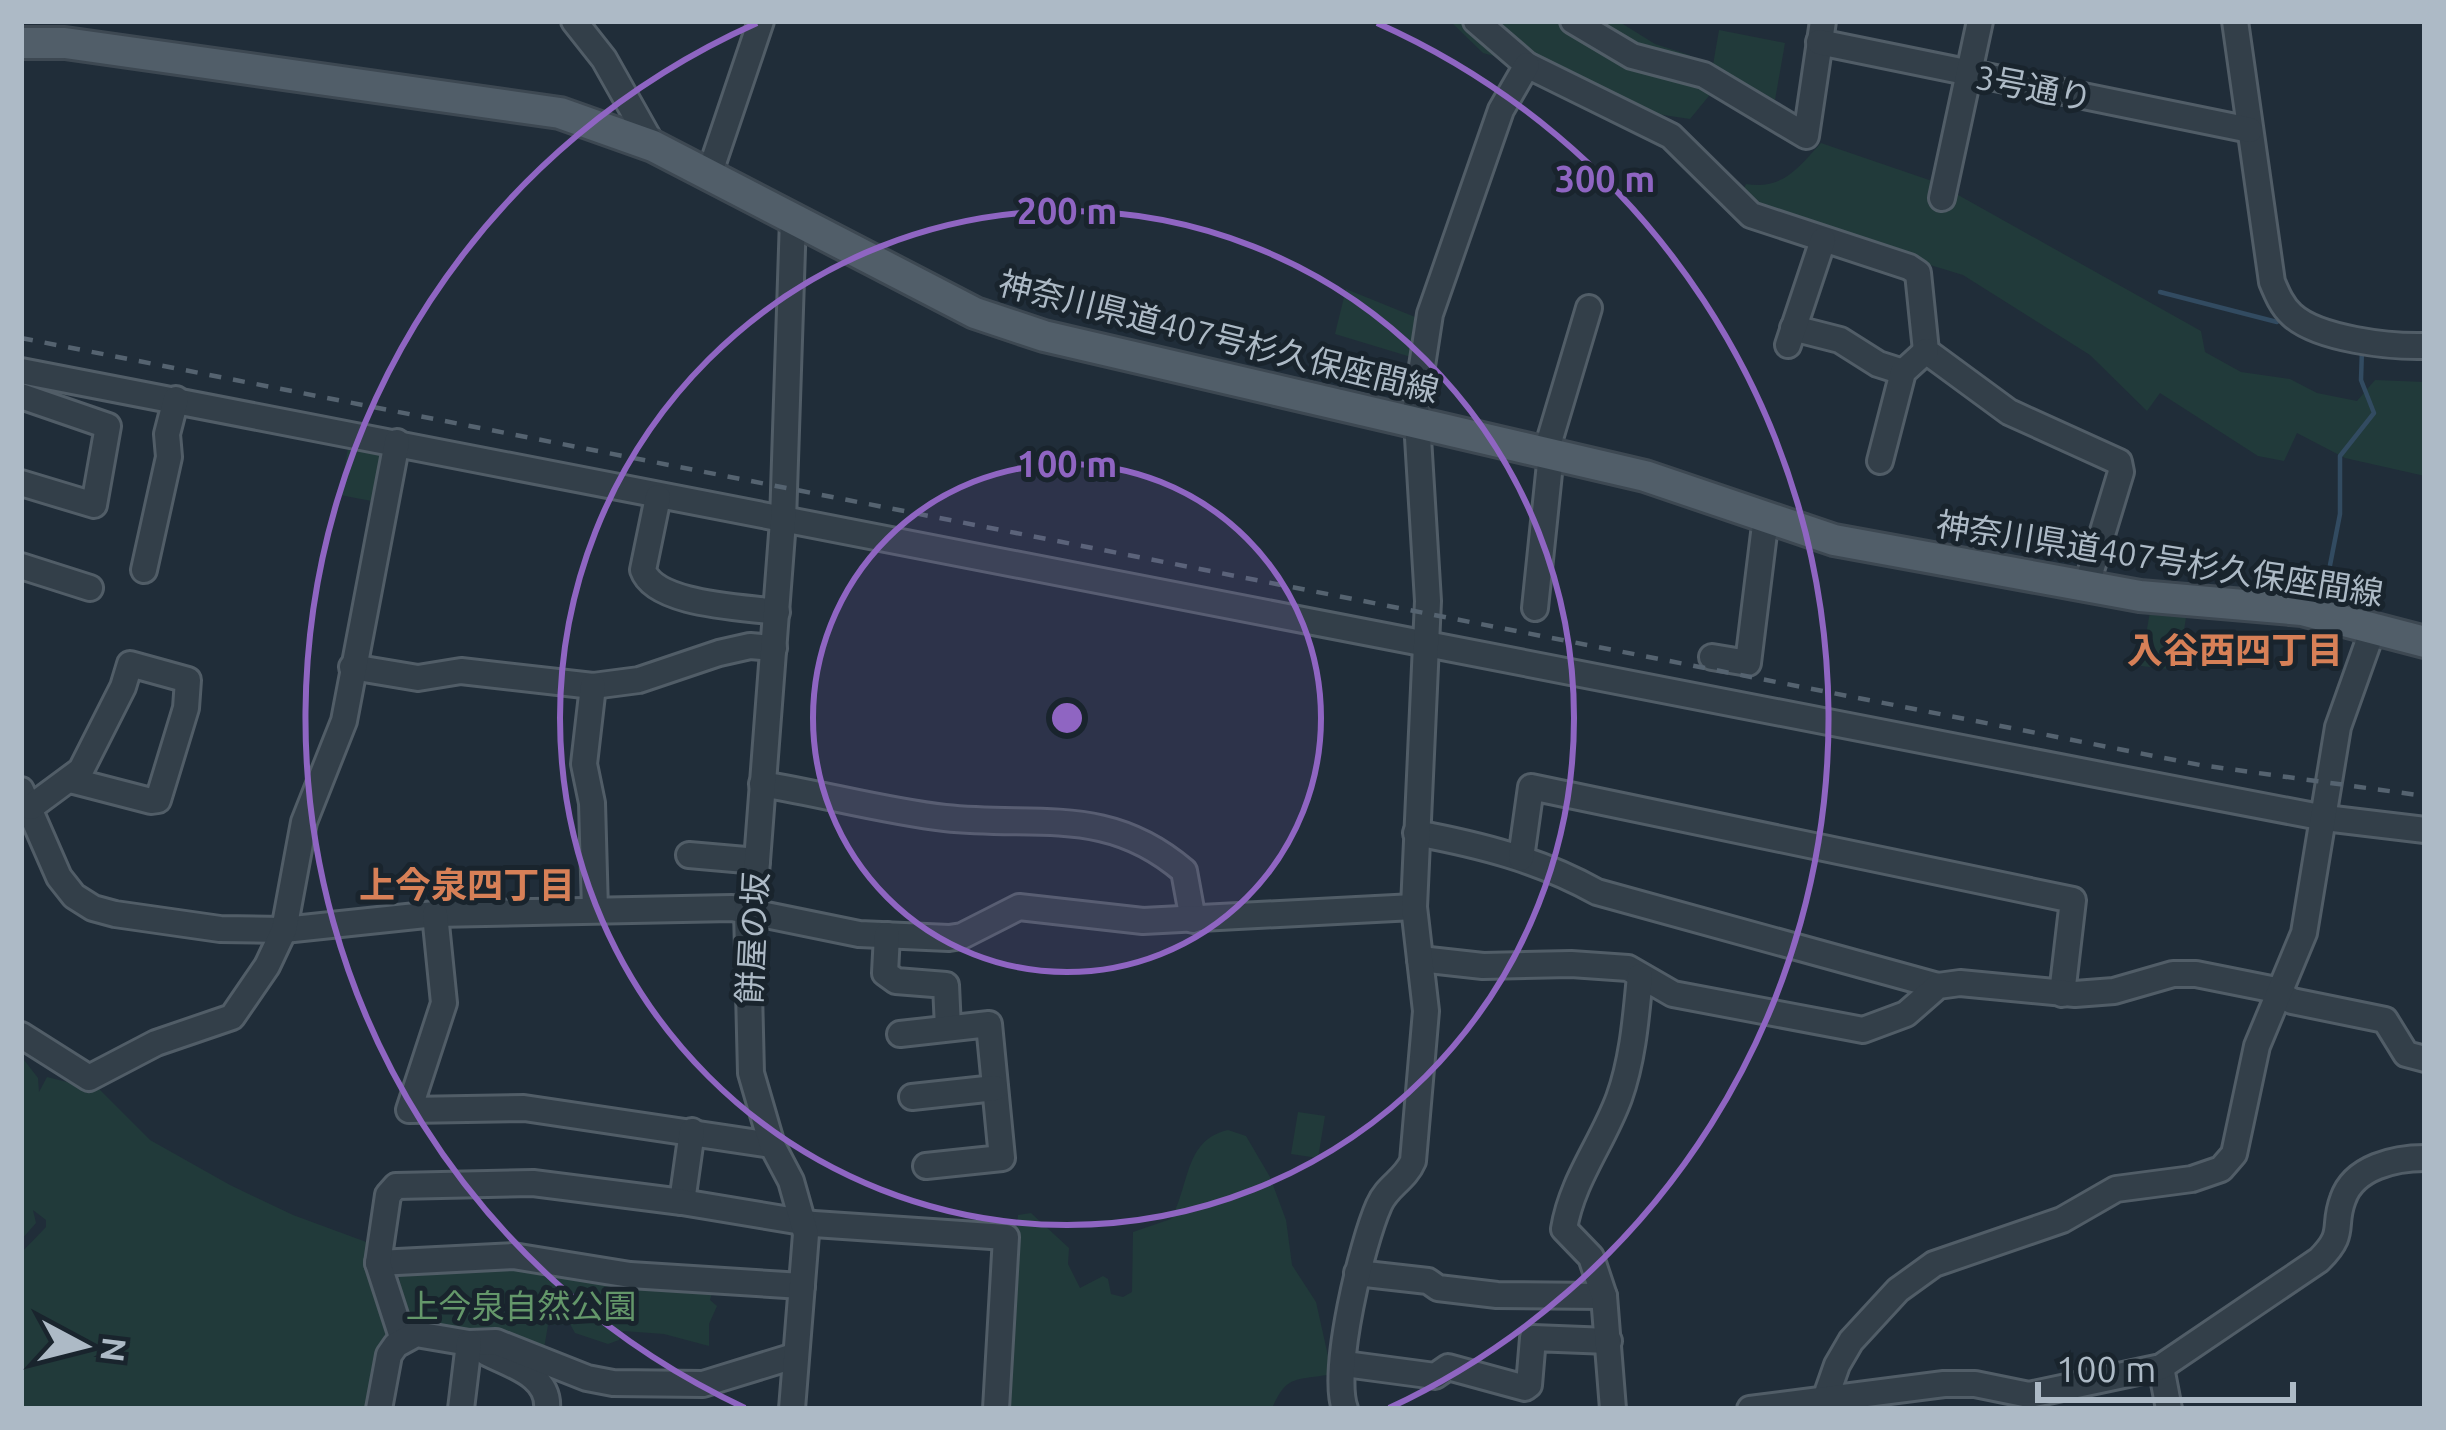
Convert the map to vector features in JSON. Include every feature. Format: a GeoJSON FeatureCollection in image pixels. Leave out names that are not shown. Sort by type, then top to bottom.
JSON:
{"type":"FeatureCollection","features":[{"type":"Feature","properties":{"kind":"main road","name":"神奈川県道407号杉久保座間線"},"geometry":{"type":"LineString","coordinates":[[21,43],[65,43],[560,113],[653,146],[975,313],[1044,336],[1645,476],[1834,540],[2192,603],[2302,610],[2425,642]]}},
{"type":"Feature","properties":{"kind":"street"},"geometry":{"type":"LineString","coordinates":[[574,21],[604,59],[653,146]]}},
{"type":"Feature","properties":{"kind":"street"},"geometry":{"type":"LineString","coordinates":[[709,175],[761,21]]}},
{"type":"Feature","properties":{"kind":"street"},"geometry":{"type":"LineString","coordinates":[[1476,21],[1520,59],[1656,126],[1751,215],[1918,273],[1926,351],[2008,412],[2119,462],[2121,472],[2086,587]]}},
{"type":"Feature","properties":{"kind":"street"},"geometry":{"type":"LineString","coordinates":[[1573,21],[1632,56],[1718,82],[1806,136],[1821,32]]}},
{"type":"Feature","properties":{"kind":"street"},"geometry":{"type":"LineString","coordinates":[[1942,198],[1980,21]]}},
{"type":"Feature","properties":{"kind":"street"},"geometry":{"type":"LineString","coordinates":[[2235,21],[2272,282],[2286,324],[2425,346]]}},
{"type":"Feature","properties":{"kind":"street","name":"3号通り"},"geometry":{"type":"LineString","coordinates":[[1821,32],[1969,74],[2250,130]]}},
{"type":"Feature","properties":{"kind":"street"},"geometry":{"type":"LineString","coordinates":[[1345,1409],[1345,1364],[1357,1274],[1377,1208],[1388,1187],[1407,1175],[1412,1161],[1426,1011],[1414,907],[1428,601],[1416,404],[1430,314],[1520,59]]}},
{"type":"Feature","properties":{"kind":"street","name":"餅屋の坂"},"geometry":{"type":"LineString","coordinates":[[792,1409],[806,1234],[751,1073],[747,910],[757,861],[783,521],[793,219]]}},
{"type":"Feature","properties":{"kind":"street"},"geometry":{"type":"LineString","coordinates":[[1822,240],[1791,336],[1840,340],[1878,364],[1903,372]]}},
{"type":"Feature","properties":{"kind":"street"},"geometry":{"type":"LineString","coordinates":[[1535,608],[1549,453],[1589,308]]}},
{"type":"Feature","properties":{"kind":"street"},"geometry":{"type":"LineString","coordinates":[[1880,461],[1903,372],[1926,351]]}},
{"type":"Feature","properties":{"kind":"street"},"geometry":{"type":"LineString","coordinates":[[21,371],[2325,818],[2425,830]]}},
{"type":"Feature","properties":{"kind":"street"},"geometry":{"type":"LineString","coordinates":[[21,396],[108,427],[94,505],[21,483]]}},
{"type":"Feature","properties":{"kind":"street"},"geometry":{"type":"LineString","coordinates":[[144,570],[169,457],[167,434],[176,399]]}},
{"type":"Feature","properties":{"kind":"street"},"geometry":{"type":"LineString","coordinates":[[21,1035],[89,1078],[156,1043],[232,1017],[268,966],[284,930],[304,823],[344,722],[397,442]]}},
{"type":"Feature","properties":{"kind":"street"},"geometry":{"type":"LineString","coordinates":[[658,496],[643,570],[647,580],[661,591],[776,612]]}},
{"type":"Feature","properties":{"kind":"street"},"geometry":{"type":"LineString","coordinates":[[1712,657],[1748,663],[1766,517]]}},
{"type":"Feature","properties":{"kind":"street"},"geometry":{"type":"LineString","coordinates":[[21,566],[89,588]]}},
{"type":"Feature","properties":{"kind":"street"},"geometry":{"type":"LineString","coordinates":[[1824,1402],[1851,1341],[1898,1290],[1934,1264],[2062,1220],[2116,1189],[2192,1179],[2221,1169],[2234,1154],[2257,1046],[2304,933],[2338,727],[2374,626]]}},
{"type":"Feature","properties":{"kind":"street"},"geometry":{"type":"LineString","coordinates":[[352,667],[418,678],[461,670],[593,686],[639,680],[719,652],[750,646],[774,648]]}},
{"type":"Feature","properties":{"kind":"street"},"geometry":{"type":"LineString","coordinates":[[70,780],[158,800],[186,708],[188,680],[130,664],[81,770],[70,780],[26,799],[58,877],[74,896],[93,908],[220,929],[284,930],[435,914],[747,910],[817,928],[962,936],[1019,908],[1143,921],[1414,907]]}},
{"type":"Feature","properties":{"kind":"street"},"geometry":{"type":"LineString","coordinates":[[593,686],[584,764],[592,803],[595,910]]}},
{"type":"Feature","properties":{"kind":"street"},"geometry":{"type":"LineString","coordinates":[[762,784],[944,818],[1114,829],[1141,839],[1184,871],[1193,920]]}},
{"type":"Feature","properties":{"kind":"street"},"geometry":{"type":"LineString","coordinates":[[1520,858],[1531,787],[2073,900],[2062,994]]}},
{"type":"Feature","properties":{"kind":"street"},"geometry":{"type":"LineString","coordinates":[[1416,833],[1488,847],[1562,872],[1598,892],[1938,986],[1960,983],[2062,994],[2114,991],[2174,974],[2196,974],[2385,1020],[2406,1054],[2425,1059]]}},
{"type":"Feature","properties":{"kind":"street"},"geometry":{"type":"LineString","coordinates":[[689,855],[757,861]]}},
{"type":"Feature","properties":{"kind":"street"},"geometry":{"type":"LineString","coordinates":[[435,914],[444,1003],[410,1110],[524,1108],[772,1144]]}},
{"type":"Feature","properties":{"kind":"street"},"geometry":{"type":"LineString","coordinates":[[887,935],[885,973],[896,981],[946,986],[948,1028]]}},
{"type":"Feature","properties":{"kind":"street"},"geometry":{"type":"LineString","coordinates":[[1420,958],[1483,966],[1628,968],[1673,994],[1863,1030],[1906,1014],[1938,986]]}},
{"type":"Feature","properties":{"kind":"street"},"geometry":{"type":"LineString","coordinates":[[1612,1409],[1604,1296],[1591,1257],[1564,1229],[1580,1173],[1621,1093],[1640,976]]}},
{"type":"Feature","properties":{"kind":"street"},"geometry":{"type":"LineString","coordinates":[[900,1034],[989,1024],[1002,1157],[926,1166]]}},
{"type":"Feature","properties":{"kind":"street"},"geometry":{"type":"LineString","coordinates":[[912,1097],[995,1088]]}},
{"type":"Feature","properties":{"kind":"street"},"geometry":{"type":"LineString","coordinates":[[682,1202],[692,1131]]}},
{"type":"Feature","properties":{"kind":"street"},"geometry":{"type":"LineString","coordinates":[[1750,1409],[1944,1384],[1975,1384],[2029,1395],[2161,1367],[2319,1260],[2333,1246],[2343,1196],[2352,1182],[2386,1161],[2425,1158]]}},
{"type":"Feature","properties":{"kind":"street"},"geometry":{"type":"LineString","coordinates":[[403,1340],[378,1263],[391,1189],[533,1183],[814,1224],[1006,1237],[996,1396]]}},
{"type":"Feature","properties":{"kind":"street"},"geometry":{"type":"LineString","coordinates":[[378,1263],[513,1256],[630,1275],[802,1286]]}},
{"type":"Feature","properties":{"kind":"street"},"geometry":{"type":"LineString","coordinates":[[1357,1274],[1428,1281],[1438,1288],[1497,1295],[1604,1296]]}},
{"type":"Feature","properties":{"kind":"street"},"geometry":{"type":"LineString","coordinates":[[379,1409],[386,1359],[403,1340],[423,1334],[470,1343],[496,1342],[587,1378],[626,1384],[703,1384],[794,1355]]}},
{"type":"Feature","properties":{"kind":"street"},"geometry":{"type":"LineString","coordinates":[[1345,1364],[1435,1376],[1448,1366],[1525,1388],[1532,1338],[1610,1341]]}},
{"type":"Feature","properties":{"kind":"street"},"geometry":{"type":"LineString","coordinates":[[461,1409],[470,1343]]}},
{"type":"Feature","properties":{"kind":"street"},"geometry":{"type":"LineString","coordinates":[[470,1343],[538,1379],[548,1395],[548,1409]]}},
{"type":"Feature","properties":{"kind":"street"},"geometry":{"type":"LineString","coordinates":[[2161,1367],[2169,1409]]}},
{"type":"Feature","properties":{"kind":"green space"},"geometry":{"type":"Polygon","coordinates":[[[1450,21],[1618,21],[1655,44],[1714,69],[1713,91],[1690,119],[1650,113],[1544,62],[1483,53],[1450,21]]]}},
{"type":"Feature","properties":{"kind":"green space"},"geometry":{"type":"Polygon","coordinates":[[[1719,30],[1785,43],[1775,100],[1713,65],[1719,30]]]}},
{"type":"Feature","properties":{"kind":"green space"},"geometry":{"type":"Polygon","coordinates":[[[1821,143],[1935,182],[2201,331],[2205,352],[2241,372],[2290,379],[2317,393],[2357,401],[2375,380],[2425,382],[2425,476],[2345,458],[2297,433],[2284,461],[2258,456],[2160,393],[2147,411],[2090,355],[1963,275],[1762,214],[1740,197],[1746,184],[1770,184],[1789,175],[1821,143]]]}},
{"type":"Feature","properties":{"kind":"green space"},"geometry":{"type":"Polygon","coordinates":[[[1346,289],[1420,319],[1411,357],[1335,334],[1346,289]]]}},
{"type":"Feature","properties":{"kind":"green space"},"geometry":{"type":"Polygon","coordinates":[[[350,436],[392,443],[382,503],[340,495],[350,436]]]}},
{"type":"Feature","properties":{"kind":"green space"},"geometry":{"type":"Polygon","coordinates":[[[2151,605],[2187,611],[2178,670],[2141,666],[2151,605]]]}},
{"type":"Feature","properties":{"kind":"green space"},"geometry":{"type":"Polygon","coordinates":[[[21,1056],[38,1078],[39,1092],[47,1077],[94,1084],[150,1140],[293,1215],[369,1243],[392,1344],[375,1409],[21,1409],[21,1253],[46,1227],[46,1220],[33,1210],[36,1223],[21,1240],[21,1056]]]}},
{"type":"Feature","properties":{"kind":"green space"},"geometry":{"type":"Polygon","coordinates":[[[1298,1112],[1325,1116],[1318,1158],[1291,1154],[1298,1112]]]}},
{"type":"Feature","properties":{"kind":"green space"},"geometry":{"type":"Polygon","coordinates":[[[1228,1130],[1246,1136],[1270,1177],[1286,1220],[1292,1265],[1316,1302],[1332,1374],[1288,1384],[1272,1409],[1003,1409],[1018,1215],[1031,1213],[1069,1248],[1068,1264],[1080,1288],[1103,1276],[1111,1294],[1123,1297],[1132,1292],[1133,1232],[1171,1219],[1203,1143],[1228,1130]]]}},
{"type":"Feature","properties":{"kind":"green space","name":"上今泉自然公園"},"geometry":{"type":"Polygon","coordinates":[[[491,1268],[549,1270],[627,1285],[712,1293],[710,1300],[717,1306],[709,1324],[709,1346],[664,1334],[623,1331],[619,1340],[608,1344],[575,1333],[570,1324],[548,1325],[544,1349],[410,1324],[401,1307],[399,1278],[403,1272],[483,1272],[491,1268]]]}},
{"type":"Feature","properties":{"kind":"waterway"},"geometry":{"type":"LineString","coordinates":[[2160,292],[2277,322]]}},
{"type":"Feature","properties":{"kind":"waterway"},"geometry":{"type":"LineString","coordinates":[[2324,596],[2340,514],[2340,456],[2374,413],[2361,380],[2362,348]]}},
{"type":"Feature","properties":{"kind":"railway"},"geometry":{"type":"LineString","coordinates":[[21,338],[2200,765],[2425,796]]}},
{"type":"Feature","properties":{"kind":"district","name":"入谷西四丁目"},"geometry":{"type":"Point","coordinates":[2235,649]}},
{"type":"Feature","properties":{"kind":"district","name":"上今泉四丁目"},"geometry":{"type":"Point","coordinates":[467,884]}}]}
